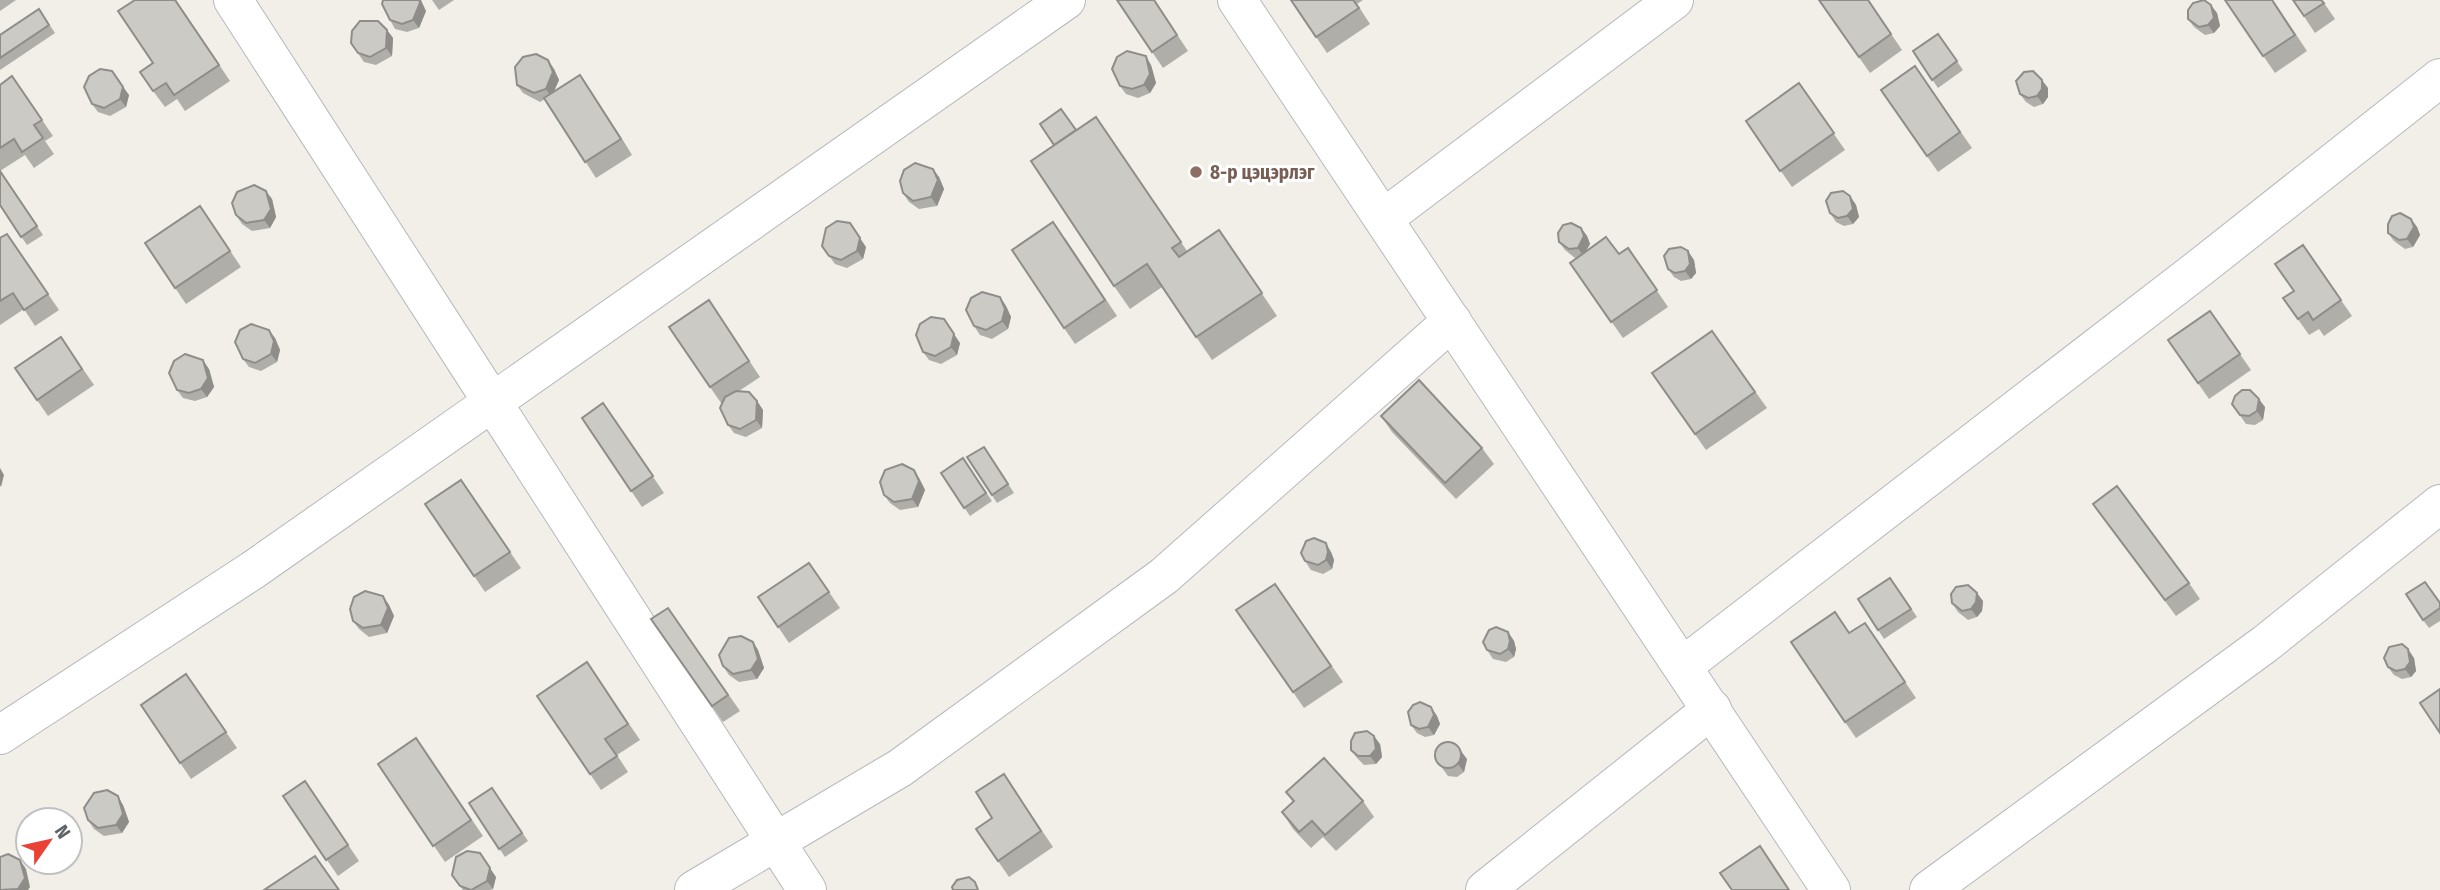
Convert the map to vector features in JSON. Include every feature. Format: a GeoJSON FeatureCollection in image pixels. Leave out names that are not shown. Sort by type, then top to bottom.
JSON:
{"type":"FeatureCollection","features":[{"type":"Feature","properties":{"kind":"street"},"geometry":{"type":"LineString","coordinates":[[233,0],[807,890]]}},
{"type":"Feature","properties":{"kind":"street"},"geometry":{"type":"LineString","coordinates":[[0,736],[253,570],[1066,0]]}},
{"type":"Feature","properties":{"kind":"street"},"geometry":{"type":"LineString","coordinates":[[1237,0],[1831,890]]}},
{"type":"Feature","properties":{"kind":"street"},"geometry":{"type":"LineString","coordinates":[[1384,218],[1674,0]]}},
{"type":"Feature","properties":{"kind":"street"},"geometry":{"type":"LineString","coordinates":[[1683,666],[2197,270],[2440,78]]}},
{"type":"Feature","properties":{"kind":"street"},"geometry":{"type":"LineString","coordinates":[[694,890],[900,768],[1164,576],[1452,321]]}},
{"type":"Feature","properties":{"kind":"street"},"geometry":{"type":"LineString","coordinates":[[1929,890],[2265,644],[2440,504]]}},
{"type":"Feature","properties":{"kind":"street"},"geometry":{"type":"LineString","coordinates":[[1485,890],[1712,709]]}},
{"type":"Feature","properties":{"kind":"building"},"geometry":{"type":"Polygon","coordinates":[[[135,0],[175,0],[219,65],[174,95],[166,83],[153,91],[140,72],[153,63],[118,11],[135,0]]]}},
{"type":"Feature","properties":{"kind":"building"},"geometry":{"type":"Polygon","coordinates":[[[383,0],[419,0],[420,3],[413,20],[402,24],[390,20],[382,4],[383,0]]]}},
{"type":"Feature","properties":{"kind":"building"},"geometry":{"type":"Polygon","coordinates":[[[1117,0],[1154,0],[1177,35],[1152,52],[1117,0]]]}},
{"type":"Feature","properties":{"kind":"building"},"geometry":{"type":"Polygon","coordinates":[[[1291,0],[1353,0],[1359,8],[1316,37],[1291,0]]]}},
{"type":"Feature","properties":{"kind":"building"},"geometry":{"type":"Polygon","coordinates":[[[1819,0],[1868,0],[1891,34],[1859,57],[1819,0]]]}},
{"type":"Feature","properties":{"kind":"building"},"geometry":{"type":"Polygon","coordinates":[[[2204,0],[2211,5],[2214,18],[2208,25],[2199,27],[2188,19],[2188,10],[2193,3],[2204,0]]]}},
{"type":"Feature","properties":{"kind":"building"},"geometry":{"type":"Polygon","coordinates":[[[2225,0],[2272,0],[2295,35],[2263,56],[2225,0]]]}},
{"type":"Feature","properties":{"kind":"building"},"geometry":{"type":"Polygon","coordinates":[[[2293,0],[2321,0],[2324,3],[2304,16],[2293,0]]]}},
{"type":"Feature","properties":{"kind":"building"},"geometry":{"type":"Polygon","coordinates":[[[39,9],[49,25],[0,58],[0,35],[39,9]]]}},
{"type":"Feature","properties":{"kind":"building"},"geometry":{"type":"Polygon","coordinates":[[[360,21],[378,21],[387,30],[386,48],[370,57],[358,53],[351,43],[352,31],[360,21]]]}},
{"type":"Feature","properties":{"kind":"building"},"geometry":{"type":"Polygon","coordinates":[[[1938,34],[1957,61],[1932,80],[1913,51],[1938,34]]]}},
{"type":"Feature","properties":{"kind":"building"},"geometry":{"type":"Polygon","coordinates":[[[1127,51],[1146,56],[1150,74],[1144,85],[1132,89],[1120,86],[1112,69],[1117,57],[1127,51]]]}},
{"type":"Feature","properties":{"kind":"building"},"geometry":{"type":"Polygon","coordinates":[[[536,54],[548,60],[553,72],[546,89],[534,93],[517,85],[515,67],[523,57],[536,54]]]}},
{"type":"Feature","properties":{"kind":"building"},"geometry":{"type":"Polygon","coordinates":[[[1915,66],[1960,132],[1927,156],[1881,90],[1915,66]]]}},
{"type":"Feature","properties":{"kind":"building"},"geometry":{"type":"Polygon","coordinates":[[[100,69],[112,71],[123,87],[120,99],[104,108],[92,104],[84,87],[89,76],[100,69]]]}},
{"type":"Feature","properties":{"kind":"building"},"geometry":{"type":"Polygon","coordinates":[[[2033,71],[2042,80],[2042,89],[2037,96],[2028,98],[2020,94],[2016,81],[2024,72],[2033,71]]]}},
{"type":"Feature","properties":{"kind":"building"},"geometry":{"type":"Polygon","coordinates":[[[580,75],[621,139],[585,162],[544,98],[580,75]]]}},
{"type":"Feature","properties":{"kind":"building"},"geometry":{"type":"Polygon","coordinates":[[[12,76],[42,120],[34,125],[43,138],[22,152],[14,139],[0,148],[0,85],[12,76]]]}},
{"type":"Feature","properties":{"kind":"building"},"geometry":{"type":"Polygon","coordinates":[[[1799,83],[1834,133],[1780,171],[1746,121],[1799,83]]]}},
{"type":"Feature","properties":{"kind":"building"},"geometry":{"type":"Polygon","coordinates":[[[1061,109],[1076,130],[1054,145],[1040,124],[1061,109]]]}},
{"type":"Feature","properties":{"kind":"building"},"geometry":{"type":"Polygon","coordinates":[[[1096,117],[1181,242],[1172,248],[1179,257],[1219,230],[1262,293],[1196,337],[1147,264],[1114,286],[1031,161],[1096,117]]]}},
{"type":"Feature","properties":{"kind":"building"},"geometry":{"type":"Polygon","coordinates":[[[915,163],[933,169],[938,180],[931,197],[913,201],[903,193],[900,181],[904,170],[915,163]]]}},
{"type":"Feature","properties":{"kind":"building"},"geometry":{"type":"Polygon","coordinates":[[[0,171],[37,226],[21,237],[0,205],[0,171]]]}},
{"type":"Feature","properties":{"kind":"building"},"geometry":{"type":"Polygon","coordinates":[[[254,185],[266,191],[271,209],[264,220],[246,223],[236,215],[232,203],[237,192],[254,185]]]}},
{"type":"Feature","properties":{"kind":"building"},"geometry":{"type":"Polygon","coordinates":[[[1843,191],[1850,196],[1853,209],[1847,216],[1838,218],[1830,213],[1826,201],[1831,193],[1843,191]]]}},
{"type":"Feature","properties":{"kind":"building"},"geometry":{"type":"Polygon","coordinates":[[[200,206],[230,251],[175,288],[145,243],[200,206]]]}},
{"type":"Feature","properties":{"kind":"building"},"geometry":{"type":"Polygon","coordinates":[[[2400,213],[2411,219],[2414,227],[2407,239],[2399,240],[2388,233],[2388,224],[2392,216],[2400,213]]]}},
{"type":"Feature","properties":{"kind":"building"},"geometry":{"type":"Polygon","coordinates":[[[837,221],[850,223],[860,238],[857,251],[841,260],[829,256],[822,246],[826,228],[837,221]]]}},
{"type":"Feature","properties":{"kind":"building"},"geometry":{"type":"Polygon","coordinates":[[[1053,222],[1105,300],[1064,328],[1012,250],[1053,222]]]}},
{"type":"Feature","properties":{"kind":"building"},"geometry":{"type":"Polygon","coordinates":[[[1571,223],[1581,228],[1584,236],[1578,248],[1569,249],[1559,242],[1558,233],[1563,225],[1571,223]]]}},
{"type":"Feature","properties":{"kind":"building"},"geometry":{"type":"Polygon","coordinates":[[[7,234],[48,294],[24,310],[13,293],[0,301],[0,238],[7,234]]]}},
{"type":"Feature","properties":{"kind":"building"},"geometry":{"type":"Polygon","coordinates":[[[1606,237],[1619,254],[1628,248],[1657,290],[1611,322],[1570,263],[1606,237]]]}},
{"type":"Feature","properties":{"kind":"building"},"geometry":{"type":"Polygon","coordinates":[[[2303,245],[2341,300],[2313,320],[2308,312],[2298,319],[2283,298],[2294,291],[2275,264],[2303,245]]]}},
{"type":"Feature","properties":{"kind":"building"},"geometry":{"type":"Polygon","coordinates":[[[1681,247],[1688,251],[1690,264],[1685,271],[1675,273],[1668,269],[1664,256],[1669,249],[1681,247]]]}},
{"type":"Feature","properties":{"kind":"building"},"geometry":{"type":"Polygon","coordinates":[[[982,292],[1000,297],[1005,309],[1002,321],[986,330],[974,326],[966,310],[971,298],[982,292]]]}},
{"type":"Feature","properties":{"kind":"building"},"geometry":{"type":"Polygon","coordinates":[[[709,300],[749,361],[710,387],[669,327],[709,300]]]}},
{"type":"Feature","properties":{"kind":"building"},"geometry":{"type":"Polygon","coordinates":[[[2210,311],[2240,354],[2198,383],[2168,340],[2210,311]]]}},
{"type":"Feature","properties":{"kind":"building"},"geometry":{"type":"Polygon","coordinates":[[[931,317],[944,319],[954,334],[951,347],[935,356],[923,352],[916,335],[920,324],[931,317]]]}},
{"type":"Feature","properties":{"kind":"building"},"geometry":{"type":"Polygon","coordinates":[[[251,324],[269,330],[274,341],[271,354],[255,363],[243,359],[235,342],[240,330],[251,324]]]}},
{"type":"Feature","properties":{"kind":"building"},"geometry":{"type":"Polygon","coordinates":[[[1712,331],[1755,392],[1695,434],[1652,373],[1712,331]]]}},
{"type":"Feature","properties":{"kind":"building"},"geometry":{"type":"Polygon","coordinates":[[[61,337],[82,369],[37,400],[15,368],[61,337]]]}},
{"type":"Feature","properties":{"kind":"building"},"geometry":{"type":"Polygon","coordinates":[[[185,354],[203,360],[208,378],[201,389],[189,393],[177,390],[169,373],[174,361],[185,354]]]}},
{"type":"Feature","properties":{"kind":"building"},"geometry":{"type":"Polygon","coordinates":[[[1419,380],[1482,448],[1445,483],[1381,416],[1419,380]]]}},
{"type":"Feature","properties":{"kind":"building"},"geometry":{"type":"Polygon","coordinates":[[[2242,390],[2250,390],[2259,399],[2257,411],[2249,416],[2240,415],[2232,404],[2235,396],[2242,390]]]}},
{"type":"Feature","properties":{"kind":"building"},"geometry":{"type":"Polygon","coordinates":[[[736,391],[749,392],[757,401],[756,420],[740,429],[728,425],[720,408],[725,397],[736,391]]]}},
{"type":"Feature","properties":{"kind":"building"},"geometry":{"type":"Polygon","coordinates":[[[603,403],[653,476],[631,491],[582,418],[603,403]]]}},
{"type":"Feature","properties":{"kind":"building"},"geometry":{"type":"Polygon","coordinates":[[[984,447],[1008,484],[992,495],[967,457],[984,447]]]}},
{"type":"Feature","properties":{"kind":"building"},"geometry":{"type":"Polygon","coordinates":[[[963,458],[986,493],[964,508],[941,473],[963,458]]]}},
{"type":"Feature","properties":{"kind":"building"},"geometry":{"type":"Polygon","coordinates":[[[902,464],[914,470],[919,481],[912,499],[894,502],[884,495],[880,482],[885,470],[902,464]]]}},
{"type":"Feature","properties":{"kind":"building"},"geometry":{"type":"Polygon","coordinates":[[[461,480],[510,552],[474,576],[425,504],[461,480]]]}},
{"type":"Feature","properties":{"kind":"building"},"geometry":{"type":"Polygon","coordinates":[[[2117,486],[2189,583],[2165,600],[2093,504],[2117,486]]]}},
{"type":"Feature","properties":{"kind":"building"},"geometry":{"type":"Polygon","coordinates":[[[1314,538],[1326,543],[1328,552],[1326,560],[1318,565],[1305,561],[1301,553],[1306,541],[1314,538]]]}},
{"type":"Feature","properties":{"kind":"building"},"geometry":{"type":"Polygon","coordinates":[[[809,563],[829,592],[778,627],[758,597],[809,563]]]}},
{"type":"Feature","properties":{"kind":"building"},"geometry":{"type":"Polygon","coordinates":[[[1890,578],[1911,609],[1878,630],[1858,599],[1890,578]]]}},
{"type":"Feature","properties":{"kind":"building"},"geometry":{"type":"Polygon","coordinates":[[[2425,582],[2440,603],[2440,608],[2423,620],[2406,594],[2425,582]]]}},
{"type":"Feature","properties":{"kind":"building"},"geometry":{"type":"Polygon","coordinates":[[[1275,584],[1331,666],[1293,692],[1236,610],[1275,584]]]}},
{"type":"Feature","properties":{"kind":"building"},"geometry":{"type":"Polygon","coordinates":[[[1968,585],[1977,593],[1976,602],[1971,609],[1962,611],[1952,603],[1951,594],[1956,587],[1968,585]]]}},
{"type":"Feature","properties":{"kind":"building"},"geometry":{"type":"Polygon","coordinates":[[[365,591],[383,596],[388,608],[381,625],[363,628],[353,621],[350,609],[354,597],[365,591]]]}},
{"type":"Feature","properties":{"kind":"building"},"geometry":{"type":"Polygon","coordinates":[[[668,608],[728,695],[712,706],[651,619],[668,608]]]}},
{"type":"Feature","properties":{"kind":"building"},"geometry":{"type":"Polygon","coordinates":[[[1835,612],[1849,633],[1865,623],[1905,682],[1845,722],[1791,642],[1835,612]]]}},
{"type":"Feature","properties":{"kind":"building"},"geometry":{"type":"Polygon","coordinates":[[[1496,627],[1508,632],[1510,641],[1508,649],[1500,654],[1487,650],[1483,642],[1489,630],[1496,627]]]}},
{"type":"Feature","properties":{"kind":"building"},"geometry":{"type":"Polygon","coordinates":[[[741,636],[753,642],[758,659],[751,670],[733,674],[723,666],[719,655],[729,638],[741,636]]]}},
{"type":"Feature","properties":{"kind":"building"},"geometry":{"type":"Polygon","coordinates":[[[2402,644],[2408,649],[2410,662],[2405,669],[2396,671],[2388,667],[2384,658],[2389,647],[2402,644]]]}},
{"type":"Feature","properties":{"kind":"building"},"geometry":{"type":"Polygon","coordinates":[[[587,662],[628,724],[605,739],[617,756],[590,774],[537,696],[587,662]]]}},
{"type":"Feature","properties":{"kind":"building"},"geometry":{"type":"Polygon","coordinates":[[[186,674],[226,732],[180,763],[141,705],[186,674]]]}},
{"type":"Feature","properties":{"kind":"building"},"geometry":{"type":"Polygon","coordinates":[[[2440,689],[2440,733],[2420,703],[2440,689]]]}},
{"type":"Feature","properties":{"kind":"building"},"geometry":{"type":"Polygon","coordinates":[[[1420,702],[1431,707],[1434,715],[1428,727],[1419,729],[1411,725],[1408,712],[1413,705],[1420,702]]]}},
{"type":"Feature","properties":{"kind":"building"},"geometry":{"type":"Polygon","coordinates":[[[1367,731],[1374,736],[1376,749],[1370,756],[1358,756],[1351,750],[1351,741],[1355,733],[1367,731]]]}},
{"type":"Feature","properties":{"kind":"building"},"geometry":{"type":"Polygon","coordinates":[[[416,738],[471,820],[433,846],[378,764],[416,738]]]}},
{"type":"Feature","properties":{"kind":"building"},"geometry":{"type":"Polygon","coordinates":[[[1448,742],[1457,746],[1461,755],[1457,764],[1448,768],[1439,764],[1435,755],[1439,746],[1448,742]]]}},
{"type":"Feature","properties":{"kind":"building"},"geometry":{"type":"Polygon","coordinates":[[[1324,758],[1363,801],[1325,835],[1312,821],[1299,832],[1282,812],[1294,801],[1286,792],[1324,758]]]}},
{"type":"Feature","properties":{"kind":"building"},"geometry":{"type":"Polygon","coordinates":[[[1004,774],[1041,831],[998,861],[976,829],[992,818],[976,792],[1004,774]]]}},
{"type":"Feature","properties":{"kind":"building"},"geometry":{"type":"Polygon","coordinates":[[[305,781],[348,845],[326,860],[283,796],[305,781]]]}},
{"type":"Feature","properties":{"kind":"building"},"geometry":{"type":"Polygon","coordinates":[[[492,788],[522,833],[499,849],[469,803],[492,788]]]}},
{"type":"Feature","properties":{"kind":"building"},"geometry":{"type":"Polygon","coordinates":[[[107,790],[118,796],[123,814],[116,825],[98,828],[88,820],[84,808],[94,793],[107,790]]]}},
{"type":"Feature","properties":{"kind":"building"},"geometry":{"type":"Polygon","coordinates":[[[1760,846],[1789,890],[1732,890],[1720,873],[1760,846]]]}},
{"type":"Feature","properties":{"kind":"building"},"geometry":{"type":"Polygon","coordinates":[[[467,851],[480,853],[490,868],[487,881],[471,890],[460,886],[452,875],[456,857],[467,851]]]}},
{"type":"Feature","properties":{"kind":"building"},"geometry":{"type":"Polygon","coordinates":[[[8,854],[14,857],[14,876],[25,878],[18,889],[0,890],[0,857],[8,854]]]}},
{"type":"Feature","properties":{"kind":"building"},"geometry":{"type":"Polygon","coordinates":[[[315,856],[339,890],[264,890],[315,856]]]}},
{"type":"Feature","properties":{"kind":"building"},"geometry":{"type":"Polygon","coordinates":[[[969,877],[978,890],[953,890],[957,880],[969,877]]]}},
{"type":"Feature","properties":{"kind":"place","name":"8-р цэцэрлэг"},"geometry":{"type":"Point","coordinates":[1196,172]}}]}
